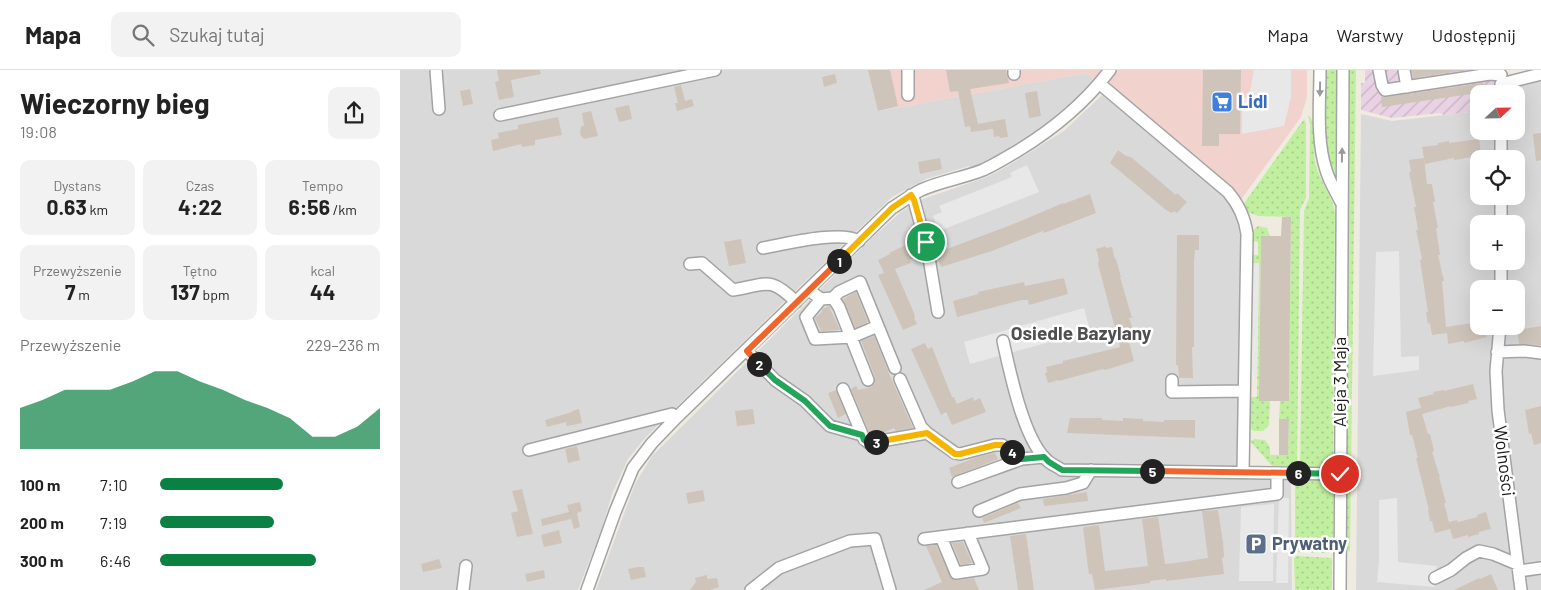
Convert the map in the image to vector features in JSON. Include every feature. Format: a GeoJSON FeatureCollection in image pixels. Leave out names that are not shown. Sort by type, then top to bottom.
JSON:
{"type":"FeatureCollection","features":[{"type":"Feature","properties":{"kind":"street"},"geometry":{"type":"LineString","coordinates":[[436,70],[439,109]]}},
{"type":"Feature","properties":{"kind":"street"},"geometry":{"type":"LineString","coordinates":[[500,115],[715,70]]}},
{"type":"Feature","properties":{"kind":"street"},"geometry":{"type":"LineString","coordinates":[[908,70],[908,95]]}},
{"type":"Feature","properties":{"kind":"street"},"geometry":{"type":"LineString","coordinates":[[587,590],[615,512],[634,468],[652,443],[676,418],[892,208],[923,189],[987,168],[1056,126],[1075,110],[1100,84],[1110,70]]}},
{"type":"Feature","properties":{"kind":"street","name":"Aleja 3 Maja"},"geometry":{"type":"LineString","coordinates":[[1320,70],[1320,140],[1322,154],[1327,174],[1341,203]]}},
{"type":"Feature","properties":{"kind":"street","name":"Aleja 3 Maja"},"geometry":{"type":"LineString","coordinates":[[1340,590],[1343,70]]}},
{"type":"Feature","properties":{"kind":"street"},"geometry":{"type":"LineString","coordinates":[[1379,70],[1385,90],[1541,74]]}},
{"type":"Feature","properties":{"kind":"street"},"geometry":{"type":"LineString","coordinates":[[1404,70],[1407,87]]}},
{"type":"Feature","properties":{"kind":"street"},"geometry":{"type":"LineString","coordinates":[[1100,84],[1222,186],[1234,198],[1242,212],[1247,234],[1243,472]]}},
{"type":"Feature","properties":{"kind":"street"},"geometry":{"type":"LineString","coordinates":[[911,195],[928,252],[938,312]]}},
{"type":"Feature","properties":{"kind":"street"},"geometry":{"type":"LineString","coordinates":[[763,248],[838,236],[854,238],[859,241]]}},
{"type":"Feature","properties":{"kind":"street"},"geometry":{"type":"LineString","coordinates":[[690,264],[702,263],[733,290],[766,283],[784,290],[796,302]]}},
{"type":"Feature","properties":{"kind":"street"},"geometry":{"type":"LineString","coordinates":[[809,290],[821,299],[833,298],[839,292],[860,282],[895,368]]}},
{"type":"Feature","properties":{"kind":"street"},"geometry":{"type":"LineString","coordinates":[[833,298],[840,307],[868,380]]}},
{"type":"Feature","properties":{"kind":"street"},"geometry":{"type":"LineString","coordinates":[[821,299],[806,317],[815,339],[852,337],[878,326]]}},
{"type":"Feature","properties":{"kind":"street","name":"Wolności"},"geometry":{"type":"LineString","coordinates":[[1499,335],[1496,371],[1499,418],[1521,590]]}},
{"type":"Feature","properties":{"kind":"street"},"geometry":{"type":"LineString","coordinates":[[1003,341],[1028,432],[1044,457],[1062,470],[1340,474]]}},
{"type":"Feature","properties":{"kind":"street"},"geometry":{"type":"LineString","coordinates":[[747,351],[775,380],[805,401],[830,426],[862,435]]}},
{"type":"Feature","properties":{"kind":"street"},"geometry":{"type":"LineString","coordinates":[[1497,352],[1524,351],[1539,353]]}},
{"type":"Feature","properties":{"kind":"street"},"geometry":{"type":"LineString","coordinates":[[900,379],[921,426],[927,433],[955,454],[1002,445],[1022,459]]}},
{"type":"Feature","properties":{"kind":"street"},"geometry":{"type":"LineString","coordinates":[[1172,380],[1172,392],[1244,391]]}},
{"type":"Feature","properties":{"kind":"street"},"geometry":{"type":"LineString","coordinates":[[843,389],[864,440],[869,443],[927,433]]}},
{"type":"Feature","properties":{"kind":"street"},"geometry":{"type":"LineString","coordinates":[[529,450],[672,414],[676,418]]}},
{"type":"Feature","properties":{"kind":"street"},"geometry":{"type":"LineString","coordinates":[[958,482],[1022,459],[1044,457]]}},
{"type":"Feature","properties":{"kind":"street"},"geometry":{"type":"LineString","coordinates":[[979,511],[1020,494],[1066,488],[1083,483],[1091,470]]}},
{"type":"Feature","properties":{"kind":"street"},"geometry":{"type":"LineString","coordinates":[[924,539],[1277,494],[1277,473]]}},
{"type":"Feature","properties":{"kind":"street"},"geometry":{"type":"LineString","coordinates":[[941,537],[956,573],[983,569],[968,533]]}},
{"type":"Feature","properties":{"kind":"street"},"geometry":{"type":"LineString","coordinates":[[751,590],[779,568],[850,541],[875,539],[890,590]]}},
{"type":"Feature","properties":{"kind":"street"},"geometry":{"type":"LineString","coordinates":[[1435,578],[1451,570],[1466,558],[1479,551],[1492,554],[1518,567],[1541,568]]}},
{"type":"Feature","properties":{"kind":"street"},"geometry":{"type":"LineString","coordinates":[[463,590],[466,566]]}},
{"type":"Feature","properties":{"kind":"shaded area"},"geometry":{"type":"Polygon","coordinates":[[[400,70],[869,70],[878,111],[1086,73],[1094,79],[1090,87],[1054,121],[995,159],[970,169],[969,166],[926,179],[892,197],[664,419],[628,459],[612,494],[602,528],[578,590],[400,590],[400,70]]]}},
{"type":"Feature","properties":{"kind":"shaded area"},"geometry":{"type":"Polygon","coordinates":[[[868,70],[1307,70],[1307,97],[1301,117],[1240,201],[1098,78],[1094,79],[1086,73],[878,111],[868,70]]]}},
{"type":"Feature","properties":{"kind":"shaded area"},"geometry":{"type":"Polygon","coordinates":[[[1254,70],[1291,70],[1291,97],[1284,126],[1242,134],[1242,98],[1249,97],[1254,70]]]}},
{"type":"Feature","properties":{"kind":"shaded area"},"geometry":{"type":"Polygon","coordinates":[[[1365,70],[1494,70],[1494,85],[1470,85],[1470,112],[1444,115],[1440,113],[1392,118],[1361,110],[1361,83],[1365,83],[1365,70]]]}},
{"type":"Feature","properties":{"kind":"shaded area"},"geometry":{"type":"Polygon","coordinates":[[[1541,79],[1541,590],[1356,590],[1361,114],[1392,121],[1470,112],[1470,140],[1525,140],[1525,85],[1501,85],[1541,79]]]}},
{"type":"Feature","properties":{"kind":"shaded area"},"geometry":{"type":"Polygon","coordinates":[[[1102,95],[1225,196],[1236,213],[1242,233],[1239,478],[1291,479],[1292,590],[596,590],[635,484],[652,456],[873,237],[901,212],[920,200],[984,178],[1016,161],[1065,130],[1102,95]]]}},
{"type":"Feature","properties":{"kind":"shaded area"},"geometry":{"type":"Polygon","coordinates":[[[1027,165],[1039,192],[939,231],[933,216],[942,212],[939,206],[1012,177],[1010,173],[1027,165]]]}},
{"type":"Feature","properties":{"kind":"shaded area"},"geometry":{"type":"Polygon","coordinates":[[[1399,251],[1401,357],[1419,356],[1419,370],[1373,376],[1376,252],[1399,251]]]}},
{"type":"Feature","properties":{"kind":"shaded area"},"geometry":{"type":"Polygon","coordinates":[[[1251,263],[1259,263],[1257,375],[1250,375],[1251,263]]]}},
{"type":"Feature","properties":{"kind":"shaded area"},"geometry":{"type":"Polygon","coordinates":[[[1084,308],[1090,331],[970,364],[964,342],[1084,308]]]}},
{"type":"Feature","properties":{"kind":"shaded area"},"geometry":{"type":"Polygon","coordinates":[[[1279,498],[1289,498],[1288,583],[1276,583],[1279,498]]]}},
{"type":"Feature","properties":{"kind":"shaded area"},"geometry":{"type":"Polygon","coordinates":[[[1397,498],[1398,562],[1437,566],[1434,587],[1377,582],[1379,500],[1397,498]]]}},
{"type":"Feature","properties":{"kind":"shaded area","name":"Prywatny"},"geometry":{"type":"Polygon","coordinates":[[[1274,504],[1273,581],[1239,581],[1241,507],[1274,504]]]}},
{"type":"Feature","properties":{"kind":"green space"},"geometry":{"type":"Polygon","coordinates":[[[1326,70],[1337,70],[1335,177],[1333,177],[1326,154],[1326,70]]]}},
{"type":"Feature","properties":{"kind":"green space"},"geometry":{"type":"Polygon","coordinates":[[[1350,70],[1356,70],[1350,551],[1344,552],[1347,110],[1350,70]]]}},
{"type":"Feature","properties":{"kind":"green space"},"geometry":{"type":"Polygon","coordinates":[[[1308,115],[1314,124],[1314,155],[1317,168],[1334,206],[1335,213],[1333,459],[1327,468],[1300,470],[1304,211],[1309,198],[1310,124],[1308,115]]]}},
{"type":"Feature","properties":{"kind":"green space"},"geometry":{"type":"Polygon","coordinates":[[[1304,119],[1306,124],[1306,198],[1300,210],[1297,465],[1272,466],[1250,441],[1255,439],[1265,440],[1270,447],[1270,455],[1288,455],[1289,419],[1279,419],[1280,401],[1289,400],[1291,217],[1258,216],[1245,211],[1243,205],[1304,119]]]}},
{"type":"Feature","properties":{"kind":"green space"},"geometry":{"type":"Polygon","coordinates":[[[1258,226],[1267,228],[1270,236],[1261,236],[1260,353],[1270,401],[1269,425],[1263,431],[1254,431],[1249,428],[1249,397],[1257,397],[1259,263],[1251,263],[1252,255],[1258,255],[1258,242],[1253,241],[1251,232],[1258,226]]]}},
{"type":"Feature","properties":{"kind":"green space"},"geometry":{"type":"Polygon","coordinates":[[[1295,479],[1323,479],[1331,484],[1333,490],[1333,551],[1328,553],[1295,552],[1295,479]]]}},
{"type":"Feature","properties":{"kind":"green space"},"geometry":{"type":"Polygon","coordinates":[[[1296,556],[1332,558],[1332,590],[1295,590],[1294,558],[1296,556]]]}},
{"type":"Feature","properties":{"kind":"building"},"geometry":{"type":"Polygon","coordinates":[[[497,70],[540,70],[541,74],[511,80],[514,97],[499,100],[495,82],[499,81],[497,70]]]}},
{"type":"Feature","properties":{"kind":"building"},"geometry":{"type":"Polygon","coordinates":[[[868,70],[890,70],[898,106],[878,111],[868,70]]]}},
{"type":"Feature","properties":{"kind":"building"},"geometry":{"type":"Polygon","coordinates":[[[946,70],[1006,70],[1009,83],[970,89],[978,124],[1005,119],[1008,137],[994,137],[993,129],[971,132],[970,126],[965,127],[958,91],[950,92],[946,70]]]}},
{"type":"Feature","properties":{"kind":"building","name":"Lidl"},"geometry":{"type":"Polygon","coordinates":[[[1203,70],[1241,70],[1240,134],[1219,134],[1219,146],[1202,146],[1203,70]]]}},
{"type":"Feature","properties":{"kind":"building"},"geometry":{"type":"Polygon","coordinates":[[[1412,70],[1466,70],[1413,78],[1412,70]]]}},
{"type":"Feature","properties":{"kind":"building"},"geometry":{"type":"Polygon","coordinates":[[[835,74],[837,83],[824,87],[822,77],[835,74]]]}},
{"type":"Feature","properties":{"kind":"building"},"geometry":{"type":"Polygon","coordinates":[[[1483,83],[1483,85],[1470,85],[1470,94],[1382,107],[1381,97],[1483,83]]]}},
{"type":"Feature","properties":{"kind":"building"},"geometry":{"type":"Polygon","coordinates":[[[681,85],[685,101],[692,99],[694,106],[677,111],[675,103],[678,103],[674,87],[681,85]]]}},
{"type":"Feature","properties":{"kind":"building"},"geometry":{"type":"Polygon","coordinates":[[[470,89],[473,104],[463,106],[460,91],[470,89]]]}},
{"type":"Feature","properties":{"kind":"building"},"geometry":{"type":"Polygon","coordinates":[[[1037,91],[1041,116],[1029,118],[1025,93],[1037,91]]]}},
{"type":"Feature","properties":{"kind":"building"},"geometry":{"type":"Polygon","coordinates":[[[629,105],[632,119],[619,122],[615,108],[629,105]]]}},
{"type":"Feature","properties":{"kind":"building"},"geometry":{"type":"Polygon","coordinates":[[[591,111],[598,136],[584,139],[580,133],[581,126],[584,126],[582,113],[591,111]]]}},
{"type":"Feature","properties":{"kind":"building"},"geometry":{"type":"Polygon","coordinates":[[[558,117],[562,135],[535,140],[535,145],[522,147],[521,144],[493,151],[491,140],[499,138],[498,133],[518,129],[518,125],[558,117]]]}},
{"type":"Feature","properties":{"kind":"building"},"geometry":{"type":"Polygon","coordinates":[[[1541,133],[1541,160],[1536,161],[1533,134],[1541,133]]]}},
{"type":"Feature","properties":{"kind":"building"},"geometry":{"type":"Polygon","coordinates":[[[1479,140],[1480,150],[1470,150],[1470,157],[1454,160],[1454,158],[1425,164],[1422,147],[1438,145],[1438,143],[1449,141],[1449,143],[1479,140]]]}},
{"type":"Feature","properties":{"kind":"building"},"geometry":{"type":"Polygon","coordinates":[[[1118,150],[1131,157],[1187,202],[1177,213],[1166,210],[1110,163],[1118,150]]]}},
{"type":"Feature","properties":{"kind":"building"},"geometry":{"type":"Polygon","coordinates":[[[940,158],[942,169],[920,174],[918,162],[940,158]]]}},
{"type":"Feature","properties":{"kind":"building"},"geometry":{"type":"Polygon","coordinates":[[[1424,158],[1427,184],[1432,184],[1438,228],[1436,228],[1440,255],[1438,255],[1444,281],[1442,281],[1446,327],[1470,323],[1470,335],[1487,335],[1487,337],[1464,343],[1464,341],[1448,344],[1447,333],[1432,335],[1426,312],[1428,312],[1420,260],[1422,259],[1416,230],[1418,230],[1414,207],[1416,207],[1409,172],[1411,172],[1409,160],[1424,158]]]}},
{"type":"Feature","properties":{"kind":"building"},"geometry":{"type":"Polygon","coordinates":[[[1090,194],[1096,213],[1044,233],[1043,231],[992,251],[941,267],[936,253],[1090,194]]]}},
{"type":"Feature","properties":{"kind":"building"},"geometry":{"type":"Polygon","coordinates":[[[1282,217],[1291,217],[1289,401],[1259,401],[1261,236],[1281,236],[1282,217]]]}},
{"type":"Feature","properties":{"kind":"building"},"geometry":{"type":"Polygon","coordinates":[[[1177,235],[1199,235],[1199,250],[1195,250],[1194,261],[1193,378],[1179,378],[1178,365],[1176,365],[1177,235]]]}},
{"type":"Feature","properties":{"kind":"building"},"geometry":{"type":"Polygon","coordinates":[[[741,239],[746,263],[729,266],[724,242],[741,239]]]}},
{"type":"Feature","properties":{"kind":"building"},"geometry":{"type":"Polygon","coordinates":[[[914,241],[921,255],[910,260],[911,263],[895,269],[917,324],[903,330],[878,275],[884,273],[878,260],[914,241]]]}},
{"type":"Feature","properties":{"kind":"building"},"geometry":{"type":"Polygon","coordinates":[[[1105,246],[1106,248],[1112,247],[1132,318],[1129,318],[1133,329],[1126,331],[1134,361],[1109,369],[1048,383],[1045,373],[1047,373],[1046,367],[1120,347],[1098,264],[1099,259],[1096,249],[1105,246]]]}},
{"type":"Feature","properties":{"kind":"building"},"geometry":{"type":"Polygon","coordinates":[[[1064,278],[1068,294],[1029,305],[1028,300],[1022,300],[957,317],[953,301],[978,294],[978,292],[1024,282],[1025,286],[1064,278]]]}},
{"type":"Feature","properties":{"kind":"building"},"geometry":{"type":"Polygon","coordinates":[[[856,292],[868,322],[855,328],[843,299],[856,292]]]}},
{"type":"Feature","properties":{"kind":"building"},"geometry":{"type":"Polygon","coordinates":[[[829,306],[840,330],[821,331],[815,318],[822,312],[822,309],[829,306]]]}},
{"type":"Feature","properties":{"kind":"building"},"geometry":{"type":"Polygon","coordinates":[[[1541,326],[1541,345],[1519,344],[1518,335],[1525,335],[1525,329],[1541,326]]]}},
{"type":"Feature","properties":{"kind":"building"},"geometry":{"type":"Polygon","coordinates":[[[874,336],[913,428],[896,431],[894,428],[883,433],[870,434],[851,389],[856,386],[858,390],[871,387],[875,383],[875,377],[861,341],[874,336]]]}},
{"type":"Feature","properties":{"kind":"building"},"geometry":{"type":"Polygon","coordinates":[[[925,343],[928,349],[932,347],[952,397],[954,397],[957,404],[973,397],[974,401],[980,398],[986,412],[952,425],[946,412],[941,415],[911,349],[925,343]]]}},
{"type":"Feature","properties":{"kind":"building"},"geometry":{"type":"Polygon","coordinates":[[[1473,384],[1477,399],[1468,401],[1469,403],[1422,414],[1428,434],[1430,434],[1434,451],[1432,452],[1440,477],[1449,522],[1457,520],[1458,522],[1478,517],[1477,515],[1486,512],[1491,529],[1468,537],[1468,535],[1453,539],[1450,529],[1435,533],[1432,521],[1430,521],[1416,458],[1418,458],[1412,435],[1410,435],[1406,412],[1421,408],[1418,398],[1434,394],[1433,392],[1473,384]]]}},
{"type":"Feature","properties":{"kind":"building"},"geometry":{"type":"Polygon","coordinates":[[[836,390],[846,414],[838,418],[828,393],[836,390]]]}},
{"type":"Feature","properties":{"kind":"building"},"geometry":{"type":"Polygon","coordinates":[[[1541,406],[1541,443],[1534,445],[1531,433],[1529,434],[1525,410],[1541,406]]]}},
{"type":"Feature","properties":{"kind":"building"},"geometry":{"type":"Polygon","coordinates":[[[579,409],[582,423],[567,426],[566,422],[547,427],[545,420],[579,409]]]}},
{"type":"Feature","properties":{"kind":"building"},"geometry":{"type":"Polygon","coordinates":[[[753,409],[755,424],[737,426],[735,411],[753,409]]]}},
{"type":"Feature","properties":{"kind":"building"},"geometry":{"type":"Polygon","coordinates":[[[1070,418],[1102,418],[1102,420],[1123,421],[1123,418],[1164,422],[1164,420],[1195,420],[1195,438],[1067,433],[1070,418]]]}},
{"type":"Feature","properties":{"kind":"building"},"geometry":{"type":"Polygon","coordinates":[[[1279,419],[1289,419],[1288,455],[1279,455],[1279,419]]]}},
{"type":"Feature","properties":{"kind":"building"},"geometry":{"type":"Polygon","coordinates":[[[577,446],[580,460],[568,463],[565,449],[577,446]]]}},
{"type":"Feature","properties":{"kind":"building"},"geometry":{"type":"Polygon","coordinates":[[[995,453],[998,459],[952,477],[949,468],[977,457],[995,453]]]}},
{"type":"Feature","properties":{"kind":"building"},"geometry":{"type":"Polygon","coordinates":[[[522,489],[533,534],[517,537],[511,513],[518,511],[512,491],[522,489]]]}},
{"type":"Feature","properties":{"kind":"building"},"geometry":{"type":"Polygon","coordinates":[[[703,490],[705,501],[688,504],[686,493],[703,490]]]}},
{"type":"Feature","properties":{"kind":"building"},"geometry":{"type":"Polygon","coordinates":[[[1087,492],[1088,501],[1044,506],[1043,499],[1087,492]]]}},
{"type":"Feature","properties":{"kind":"building"},"geometry":{"type":"Polygon","coordinates":[[[580,502],[582,511],[577,513],[580,527],[574,529],[571,519],[542,526],[541,519],[569,512],[567,505],[580,502]]]}},
{"type":"Feature","properties":{"kind":"building"},"geometry":{"type":"Polygon","coordinates":[[[1018,503],[1021,508],[984,523],[982,518],[1018,503]]]}},
{"type":"Feature","properties":{"kind":"building"},"geometry":{"type":"Polygon","coordinates":[[[1218,510],[1223,542],[1224,574],[1166,581],[1166,579],[1150,581],[1150,583],[1095,590],[1092,574],[1089,574],[1083,527],[1099,525],[1105,571],[1148,566],[1142,519],[1158,517],[1165,564],[1175,563],[1208,558],[1202,511],[1218,510]]]}},
{"type":"Feature","properties":{"kind":"building"},"geometry":{"type":"Polygon","coordinates":[[[559,530],[562,543],[544,547],[541,535],[559,530]]]}},
{"type":"Feature","properties":{"kind":"building"},"geometry":{"type":"Polygon","coordinates":[[[1026,534],[1034,590],[1018,590],[1010,536],[1026,534]]]}},
{"type":"Feature","properties":{"kind":"building"},"geometry":{"type":"Polygon","coordinates":[[[963,542],[972,563],[961,565],[952,543],[963,542]]]}},
{"type":"Feature","properties":{"kind":"building"},"geometry":{"type":"Polygon","coordinates":[[[936,545],[951,578],[957,580],[974,578],[979,590],[924,590],[942,582],[926,546],[936,545]]]}},
{"type":"Feature","properties":{"kind":"building"},"geometry":{"type":"Polygon","coordinates":[[[439,559],[442,568],[423,572],[421,564],[439,559]]]}},
{"type":"Feature","properties":{"kind":"building"},"geometry":{"type":"Polygon","coordinates":[[[644,567],[646,577],[631,580],[628,569],[644,567]]]}},
{"type":"Feature","properties":{"kind":"building"},"geometry":{"type":"Polygon","coordinates":[[[544,570],[545,578],[527,582],[525,574],[544,570]]]}},
{"type":"Feature","properties":{"kind":"building"},"geometry":{"type":"Polygon","coordinates":[[[1491,574],[1498,590],[1454,590],[1479,578],[1491,574]]]}},
{"type":"Feature","properties":{"kind":"building"},"geometry":{"type":"Polygon","coordinates":[[[707,575],[707,579],[717,578],[719,587],[710,590],[690,590],[696,582],[695,578],[707,575]]]}},
{"type":"Feature","properties":{"kind":"place","name":"Lidl"},"geometry":{"type":"Point","coordinates":[1222,102]}},
{"type":"Feature","properties":{"kind":"place","name":"Prywatny"},"geometry":{"type":"Point","coordinates":[1256,544]}},
{"type":"Feature","properties":{"kind":"district","name":"Osiedle Bazylany"},"geometry":{"type":"Point","coordinates":[1081,333]}},
{"type":"Feature","properties":{"kind":"route"},"geometry":{"type":"LineString","coordinates":[[926,242],[911,195],[892,208],[747,351],[775,380],[805,401],[830,426],[862,435],[864,440],[869,443],[927,433],[955,454],[1002,445],[1022,459],[1044,457],[1062,470],[1340,474]]}}]}
